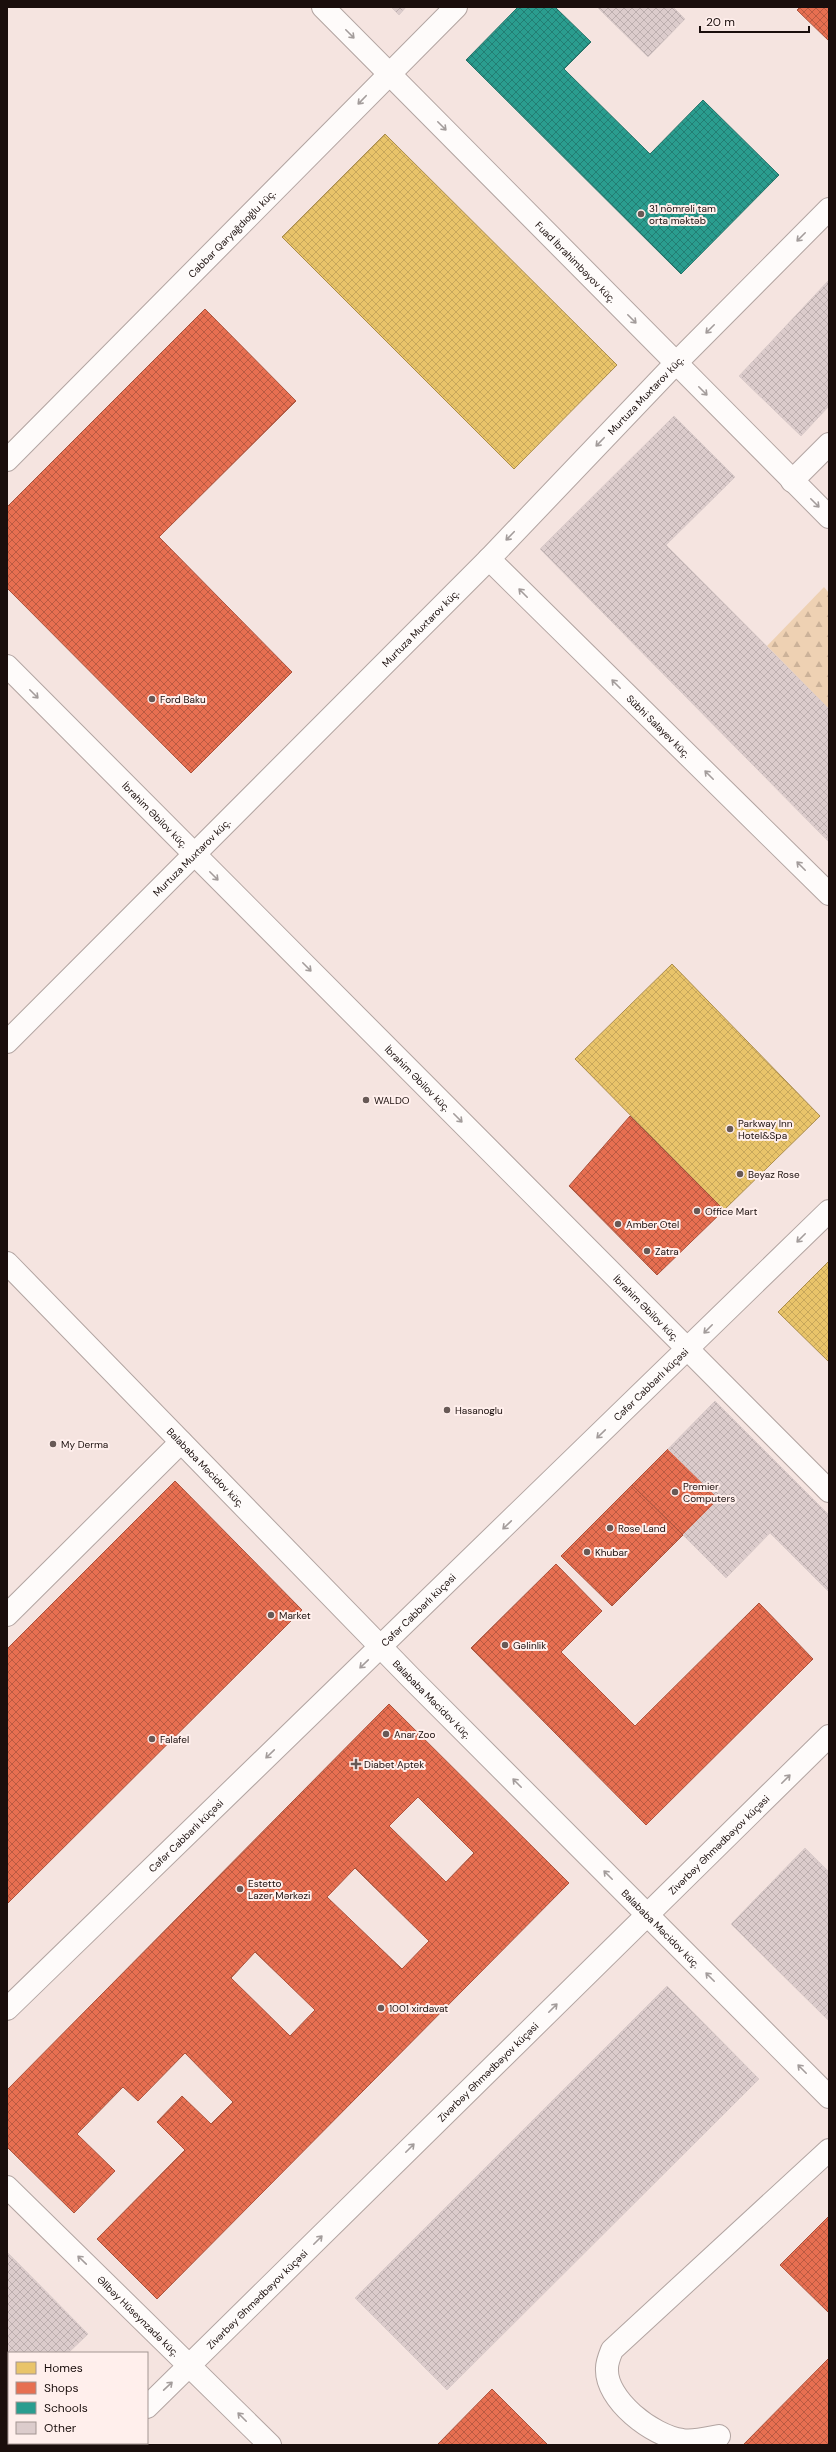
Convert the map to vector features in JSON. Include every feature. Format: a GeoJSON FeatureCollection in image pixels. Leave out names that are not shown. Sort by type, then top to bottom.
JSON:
{"type":"FeatureCollection","features":[{"type":"Feature","properties":{"kind":"street","name":"Fuad İbrahimbəyov küç."},"geometry":{"type":"LineString","coordinates":[[323,7],[829,517]]}},
{"type":"Feature","properties":{"kind":"street","name":"Cabbar Qaryağdıoğlu küç."},"geometry":{"type":"LineString","coordinates":[[7,460],[202,265],[389,72],[456,7]]}},
{"type":"Feature","properties":{"kind":"street","name":"Murtuza Muxtarov küç."},"geometry":{"type":"LineString","coordinates":[[7,1042],[195,856],[488,558],[676,363],[829,209]]}},
{"type":"Feature","properties":{"kind":"street"},"geometry":{"type":"LineString","coordinates":[[792,481],[829,444]]}},
{"type":"Feature","properties":{"kind":"street","name":"Sübhi Salayev küç."},"geometry":{"type":"LineString","coordinates":[[488,558],[829,894]]}},
{"type":"Feature","properties":{"kind":"street","name":"İbrahim Əbilov küç."},"geometry":{"type":"LineString","coordinates":[[7,666],[829,1490]]}},
{"type":"Feature","properties":{"kind":"street","name":"Cəfər Cabbarlı küçəsi"},"geometry":{"type":"LineString","coordinates":[[7,2009],[829,1211]]}},
{"type":"Feature","properties":{"kind":"street","name":"Balababa Məcidov küç."},"geometry":{"type":"LineString","coordinates":[[7,1263],[381,1647],[829,2097]]}},
{"type":"Feature","properties":{"kind":"street"},"geometry":{"type":"LineString","coordinates":[[7,1615],[181,1442]]}},
{"type":"Feature","properties":{"kind":"street","name":"Zivərbəy Əhmədbəyov küçəsi"},"geometry":{"type":"LineString","coordinates":[[148,2406],[829,1736]]}},
{"type":"Feature","properties":{"kind":"street"},"geometry":{"type":"LineString","coordinates":[[719,2436],[682,2440],[658,2431],[642,2422],[619,2402],[610,2382],[606,2368],[612,2350],[829,2150]]}},
{"type":"Feature","properties":{"kind":"street","name":"Əlibəy Hüseynzadə küç."},"geometry":{"type":"LineString","coordinates":[[7,2187],[270,2445]]}},
{"type":"Feature","properties":{"kind":"green space"},"geometry":{"type":"Polygon","coordinates":[[[824,587],[829,593],[829,709],[767,646],[824,587]]]}},
{"type":"Feature","properties":{"kind":"building: Homes"},"geometry":{"type":"Polygon","coordinates":[[[385,134],[617,365],[514,469],[282,237],[385,134]]]}},
{"type":"Feature","properties":{"kind":"building: Homes","name":"Parkway Inn Hotel&Spa"},"geometry":{"type":"Polygon","coordinates":[[[672,964],[820,1116],[724,1210],[575,1059],[672,964]]]}},
{"type":"Feature","properties":{"kind":"building: Homes"},"geometry":{"type":"Polygon","coordinates":[[[829,1261],[829,1362],[778,1312],[829,1261]]]}},
{"type":"Feature","properties":{"kind":"building: Shops"},"geometry":{"type":"Polygon","coordinates":[[[800,7],[829,7],[829,41],[797,10],[800,7]]]}},
{"type":"Feature","properties":{"kind":"building: Shops"},"geometry":{"type":"Polygon","coordinates":[[[205,309],[296,401],[159,537],[292,672],[191,773],[7,588],[7,507],[205,309]]]}},
{"type":"Feature","properties":{"kind":"building: Shops"},"geometry":{"type":"Polygon","coordinates":[[[630,1116],[724,1210],[657,1275],[569,1186],[630,1116]]]}},
{"type":"Feature","properties":{"kind":"building: Shops","name":"Premier Computers"},"geometry":{"type":"Polygon","coordinates":[[[668,1449],[719,1499],[683,1535],[632,1485],[668,1449]]]}},
{"type":"Feature","properties":{"kind":"building: Shops"},"geometry":{"type":"Polygon","coordinates":[[[175,1481],[302,1610],[7,1904],[7,1649],[175,1481]]]}},
{"type":"Feature","properties":{"kind":"building: Shops"},"geometry":{"type":"Polygon","coordinates":[[[632,1485],[683,1535],[612,1606],[561,1556],[632,1485]]]}},
{"type":"Feature","properties":{"kind":"building: Shops"},"geometry":{"type":"Polygon","coordinates":[[[556,1564],[602,1611],[561,1652],[635,1726],[759,1603],[813,1659],[646,1825],[471,1648],[556,1564]]]}},
{"type":"Feature","properties":{"kind":"building: Shops"},"geometry":{"type":"Polygon","coordinates":[[[389,1704],[569,1883],[157,2299],[97,2239],[185,2150],[157,2122],[182,2096],[211,2124],[233,2102],[185,2053],[138,2101],[123,2087],[77,2134],[115,2171],[74,2213],[7,2147],[7,2090],[389,1704]],[[418,1797],[389,1826],[446,1882],[474,1853],[418,1797]],[[355,1868],[327,1897],[402,1969],[429,1941],[355,1868]],[[255,1952],[231,1978],[290,2036],[315,2010],[255,1952]]]}},
{"type":"Feature","properties":{"kind":"building: Shops"},"geometry":{"type":"Polygon","coordinates":[[[829,2216],[829,2313],[780,2265],[829,2216]]]}},
{"type":"Feature","properties":{"kind":"building: Shops"},"geometry":{"type":"Polygon","coordinates":[[[829,2358],[829,2445],[743,2445],[829,2358]]]}},
{"type":"Feature","properties":{"kind":"building: Shops"},"geometry":{"type":"Polygon","coordinates":[[[492,2389],[548,2445],[437,2445],[492,2389]]]}},
{"type":"Feature","properties":{"kind":"building: Schools"},"geometry":{"type":"Polygon","coordinates":[[[518,7],[555,7],[591,42],[564,69],[650,154],[703,100],[779,175],[681,274],[466,60],[518,7]]]}},
{"type":"Feature","properties":{"kind":"building: Other"},"geometry":{"type":"Polygon","coordinates":[[[391,7],[406,7],[399,15],[391,7]]]}},
{"type":"Feature","properties":{"kind":"building: Other"},"geometry":{"type":"Polygon","coordinates":[[[597,7],[673,7],[685,19],[648,57],[597,7]]]}},
{"type":"Feature","properties":{"kind":"building: Other"},"geometry":{"type":"Polygon","coordinates":[[[829,280],[829,406],[801,436],[739,376],[829,280]]]}},
{"type":"Feature","properties":{"kind":"building: Other"},"geometry":{"type":"Polygon","coordinates":[[[674,416],[735,477],[666,545],[829,709],[828,841],[540,549],[674,416]]]}},
{"type":"Feature","properties":{"kind":"building: Other"},"geometry":{"type":"Polygon","coordinates":[[[715,1401],[829,1515],[829,1592],[770,1533],[726,1578],[683,1535],[719,1499],[668,1449],[715,1401]]]}},
{"type":"Feature","properties":{"kind":"building: Other"},"geometry":{"type":"Polygon","coordinates":[[[805,1848],[829,1872],[829,2021],[731,1924],[805,1848]]]}},
{"type":"Feature","properties":{"kind":"building: Other"},"geometry":{"type":"Polygon","coordinates":[[[667,1986],[759,2079],[447,2390],[355,2298],[667,1986]]]}},
{"type":"Feature","properties":{"kind":"building: Other"},"geometry":{"type":"Polygon","coordinates":[[[7,2252],[88,2334],[69,2352],[8,2352],[7,2413],[7,2252]]]}},
{"type":"Feature","properties":{"kind":"place","name":"31 nömrəli tam orta məktəb"},"geometry":{"type":"Point","coordinates":[641,214]}},
{"type":"Feature","properties":{"kind":"place","name":"Ford Baku"},"geometry":{"type":"Point","coordinates":[152,699]}},
{"type":"Feature","properties":{"kind":"place","name":"WALDO"},"geometry":{"type":"Point","coordinates":[366,1100]}},
{"type":"Feature","properties":{"kind":"place","name":"Parkway Inn Hotel&Spa"},"geometry":{"type":"Point","coordinates":[730,1129]}},
{"type":"Feature","properties":{"kind":"place","name":"Beyaz Rose"},"geometry":{"type":"Point","coordinates":[740,1174]}},
{"type":"Feature","properties":{"kind":"place","name":"Office Mart"},"geometry":{"type":"Point","coordinates":[697,1211]}},
{"type":"Feature","properties":{"kind":"place","name":"Amber Otel"},"geometry":{"type":"Point","coordinates":[618,1224]}},
{"type":"Feature","properties":{"kind":"place","name":"Zatra"},"geometry":{"type":"Point","coordinates":[647,1251]}},
{"type":"Feature","properties":{"kind":"place","name":"Hasanoglu"},"geometry":{"type":"Point","coordinates":[447,1410]}},
{"type":"Feature","properties":{"kind":"place","name":"My Derma"},"geometry":{"type":"Point","coordinates":[53,1444]}},
{"type":"Feature","properties":{"kind":"place","name":"Premier Computers"},"geometry":{"type":"Point","coordinates":[675,1492]}},
{"type":"Feature","properties":{"kind":"place","name":"Rose Land"},"geometry":{"type":"Point","coordinates":[610,1528]}},
{"type":"Feature","properties":{"kind":"place","name":"Khubar"},"geometry":{"type":"Point","coordinates":[587,1552]}},
{"type":"Feature","properties":{"kind":"place","name":"Market"},"geometry":{"type":"Point","coordinates":[271,1615]}},
{"type":"Feature","properties":{"kind":"place","name":"Gəlinlik"},"geometry":{"type":"Point","coordinates":[505,1645]}},
{"type":"Feature","properties":{"kind":"place","name":"Anar Zoo"},"geometry":{"type":"Point","coordinates":[386,1734]}},
{"type":"Feature","properties":{"kind":"place","name":"Falafel"},"geometry":{"type":"Point","coordinates":[152,1739]}},
{"type":"Feature","properties":{"kind":"place","name":"Diabet Aptek"},"geometry":{"type":"Point","coordinates":[356,1764]}},
{"type":"Feature","properties":{"kind":"place","name":"Estetto Lazer Mərkəzi"},"geometry":{"type":"Point","coordinates":[240,1889]}},
{"type":"Feature","properties":{"kind":"place","name":"1001 xirdavat"},"geometry":{"type":"Point","coordinates":[381,2008]}}]}
